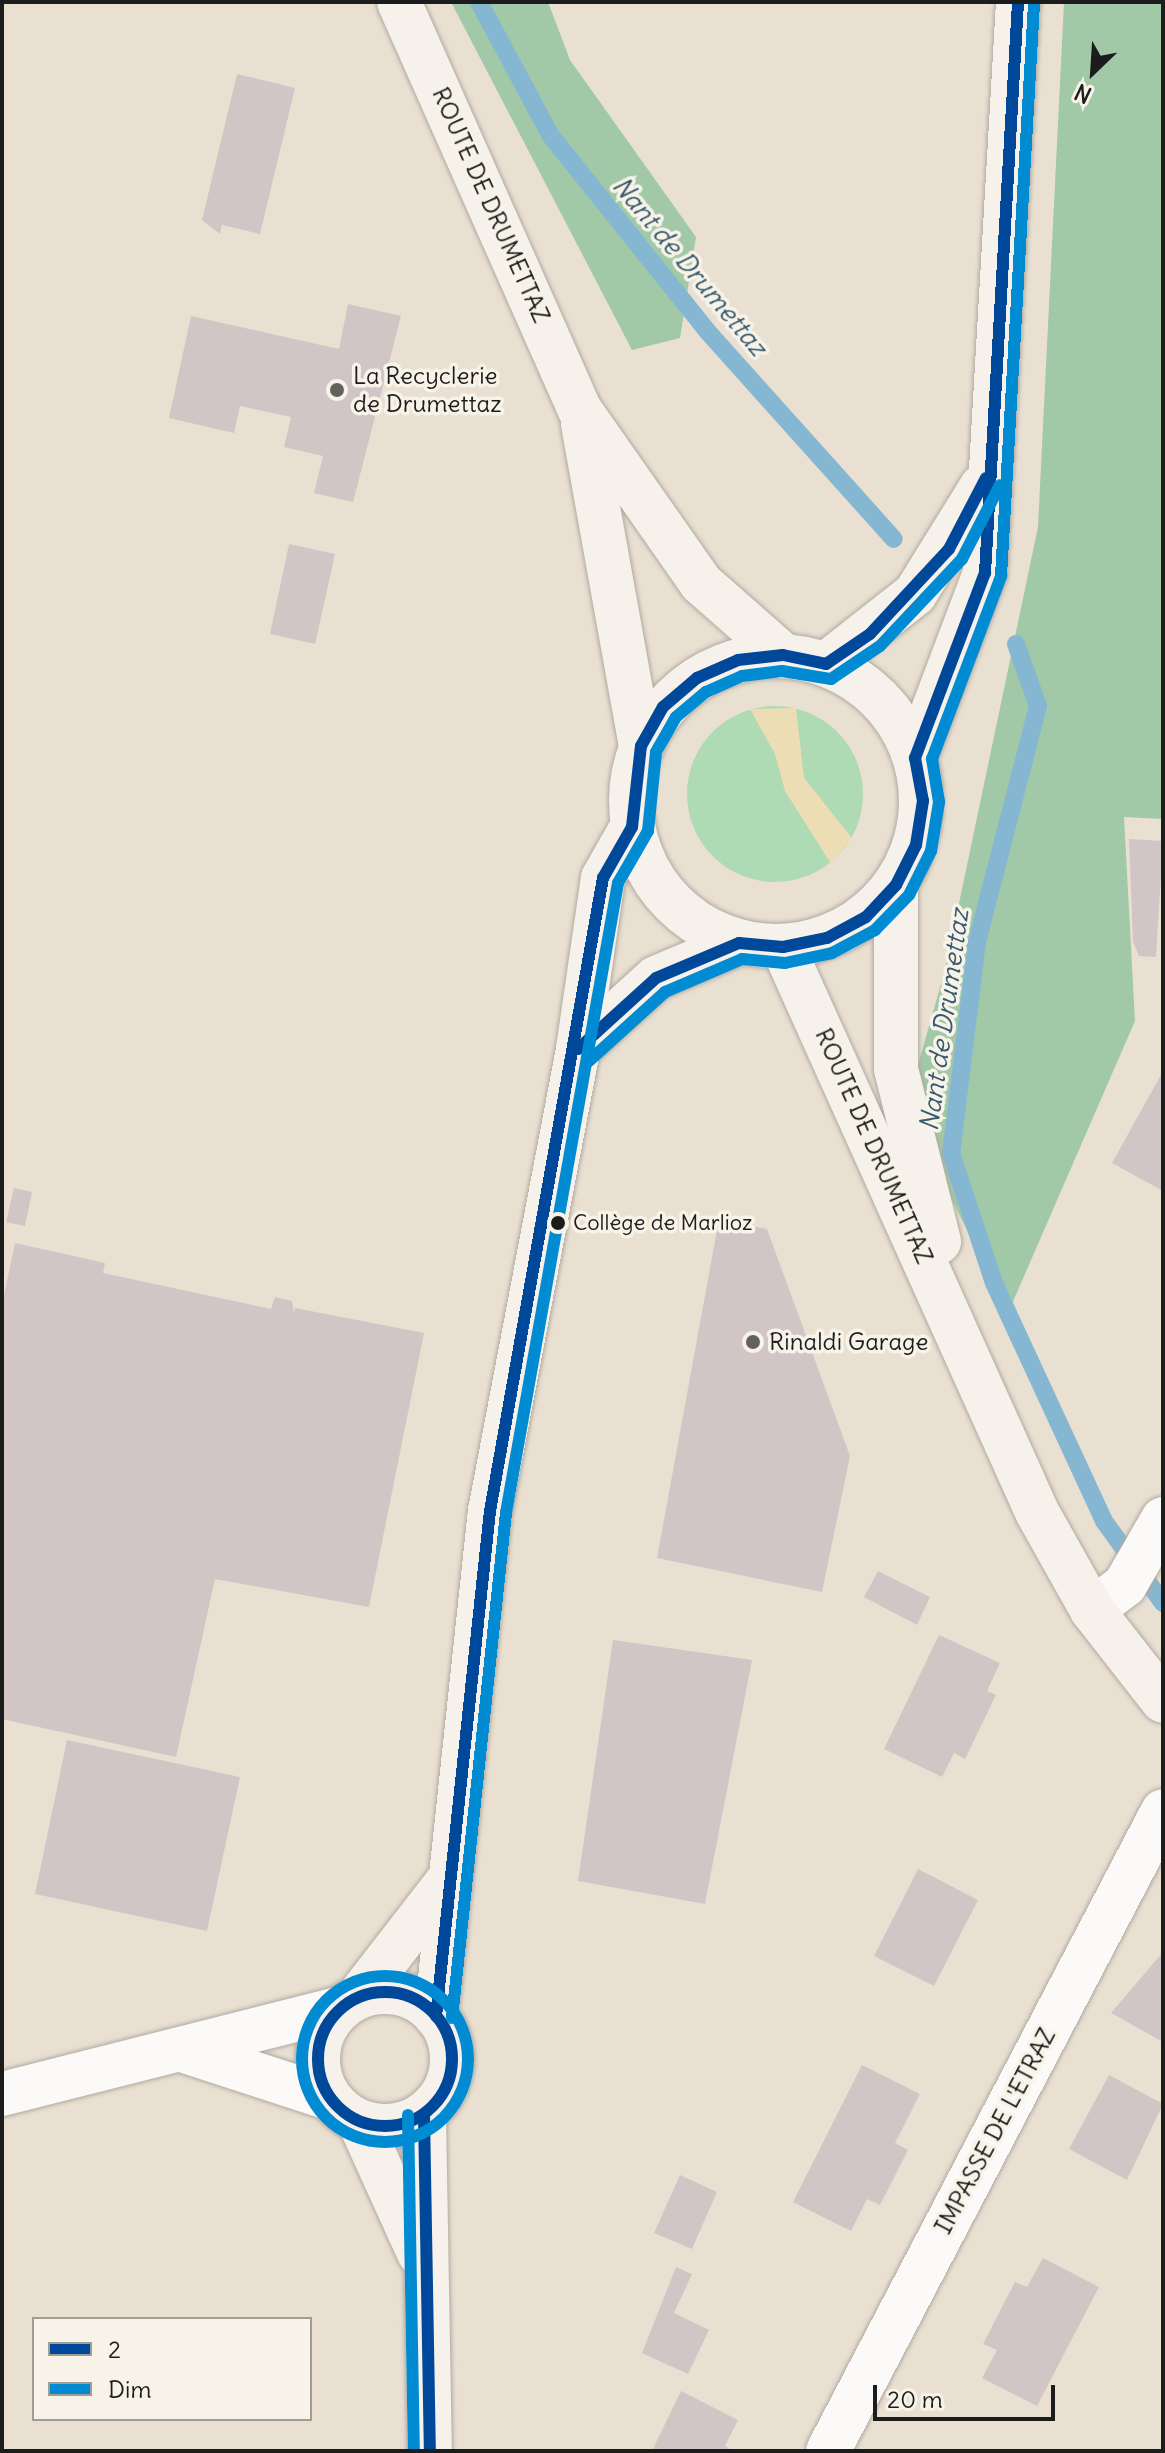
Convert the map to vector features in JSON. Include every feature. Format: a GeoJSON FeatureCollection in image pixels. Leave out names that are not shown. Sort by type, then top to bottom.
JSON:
{"type":"FeatureCollection","features":[{"type":"Feature","properties":{"kind":"main road","name":"ROUTE DE DRUMETTAZ"},"geometry":{"type":"LineString","coordinates":[[399,2],[580,410]]}},
{"type":"Feature","properties":{"kind":"main road"},"geometry":{"type":"LineString","coordinates":[[915,758],[985,573],[986,478],[1018,2]]}},
{"type":"Feature","properties":{"kind":"main road"},"geometry":{"type":"LineString","coordinates":[[580,410],[701,583],[783,655]]}},
{"type":"Feature","properties":{"kind":"main road"},"geometry":{"type":"LineString","coordinates":[[580,410],[641,746]]}},
{"type":"Feature","properties":{"kind":"main road"},"geometry":{"type":"LineString","coordinates":[[826,664],[915,594],[949,549],[986,478]]}},
{"type":"Feature","properties":{"kind":"main road"},"geometry":{"type":"LineString","coordinates":[[783,655],[826,664],[865,686],[896,717],[915,758],[923,801],[916,845],[896,885],[866,917],[827,938],[783,947],[739,943],[700,926],[669,900],[645,866],[632,827],[631,786],[641,746],[663,707],[697,678],[738,660],[783,655]]}},
{"type":"Feature","properties":{"kind":"main road"},"geometry":{"type":"LineString","coordinates":[[436,2016],[448,1881],[490,1511],[578,1049],[603,878],[632,827]]}},
{"type":"Feature","properties":{"kind":"main road","name":"ROUTE DE DRUMETTAZ"},"geometry":{"type":"LineString","coordinates":[[896,885],[896,1069],[965,1346]]}},
{"type":"Feature","properties":{"kind":"main road"},"geometry":{"type":"LineString","coordinates":[[578,1049],[656,978],[739,943]]}},
{"type":"Feature","properties":{"kind":"main road","name":"ROUTE DE DRUMETTAZ"},"geometry":{"type":"LineString","coordinates":[[783,947],[1037,1512],[1108,1597],[1163,1701]]}},
{"type":"Feature","properties":{"kind":"main road"},"geometry":{"type":"LineString","coordinates":[[427,2269],[344,2110],[320,2040],[448,1881]]}},
{"type":"Feature","properties":{"kind":"main road"},"geometry":{"type":"LineString","coordinates":[[349,2002],[399,1993],[436,2016],[448,2035],[450,2079],[424,2115],[430,2451]]}},
{"type":"Feature","properties":{"kind":"main road"},"geometry":{"type":"LineString","coordinates":[[344,2110],[381,2127],[424,2115]]}},
{"type":"Feature","properties":{"kind":"street"},"geometry":{"type":"LineString","coordinates":[[1108,1597],[1158,1530]]}},
{"type":"Feature","properties":{"kind":"street","name":"IMPASSE DE L'ETRAZ"},"geometry":{"type":"LineString","coordinates":[[828,2451],[1163,1811]]}},
{"type":"Feature","properties":{"kind":"street"},"geometry":{"type":"LineString","coordinates":[[2,2094],[182,2050],[349,2002]]}},
{"type":"Feature","properties":{"kind":"street"},"geometry":{"type":"LineString","coordinates":[[182,2050],[344,2110]]}},
{"type":"Feature","properties":{"kind":"green space"},"geometry":{"type":"Polygon","coordinates":[[[451,2],[548,2],[570,60],[696,237],[680,338],[632,350],[451,2]]]}},
{"type":"Feature","properties":{"kind":"green space"},"geometry":{"type":"Polygon","coordinates":[[[1064,2],[1163,2],[1163,819],[1124,817],[1135,1021],[1008,1313],[906,1107],[945,970],[1038,527],[1064,2]]]}},
{"type":"Feature","properties":{"kind":"green space"},"geometry":{"type":"Polygon","coordinates":[[[775,706],[809,713],[837,732],[856,760],[863,794],[856,828],[837,856],[809,875],[775,882],[741,875],[713,856],[694,828],[687,794],[694,760],[713,732],[741,713],[775,706]]]}},
{"type":"Feature","properties":{"kind":"sand"},"geometry":{"type":"Polygon","coordinates":[[[796,708],[804,778],[852,838],[831,864],[785,791],[775,754],[750,709],[796,708]]]}},
{"type":"Feature","properties":{"kind":"building"},"geometry":{"type":"Polygon","coordinates":[[[237,74],[295,88],[260,234],[222,225],[220,234],[202,220],[237,74]]]}},
{"type":"Feature","properties":{"kind":"building"},"geometry":{"type":"Polygon","coordinates":[[[348,304],[401,316],[353,502],[314,493],[323,456],[284,447],[291,417],[240,406],[234,433],[169,418],[191,316],[339,349],[348,304]]]}},
{"type":"Feature","properties":{"kind":"building"},"geometry":{"type":"Polygon","coordinates":[[[289,544],[335,554],[315,644],[270,634],[289,544]]]}},
{"type":"Feature","properties":{"kind":"building"},"geometry":{"type":"Polygon","coordinates":[[[1129,839],[1163,841],[1156,957],[1139,956],[1133,942],[1129,839]]]}},
{"type":"Feature","properties":{"kind":"building"},"geometry":{"type":"Polygon","coordinates":[[[1163,1071],[1163,1191],[1112,1163],[1163,1071]]]}},
{"type":"Feature","properties":{"kind":"building"},"geometry":{"type":"Polygon","coordinates":[[[14,1188],[32,1192],[25,1226],[6,1222],[14,1188]]]}},
{"type":"Feature","properties":{"kind":"building","name":"Rinaldi Garage"},"geometry":{"type":"Polygon","coordinates":[[[719,1219],[767,1229],[850,1456],[822,1592],[657,1558],[719,1219]]]}},
{"type":"Feature","properties":{"kind":"building"},"geometry":{"type":"Polygon","coordinates":[[[15,1243],[105,1263],[103,1273],[271,1309],[275,1297],[292,1301],[294,1314],[295,1308],[424,1333],[369,1607],[215,1579],[176,1757],[2,1719],[2,1305],[15,1243]]]}},
{"type":"Feature","properties":{"kind":"building"},"geometry":{"type":"Polygon","coordinates":[[[878,1571],[930,1597],[917,1625],[864,1597],[878,1571]]]}},
{"type":"Feature","properties":{"kind":"building"},"geometry":{"type":"Polygon","coordinates":[[[939,1635],[1000,1663],[987,1691],[996,1695],[965,1759],[954,1753],[942,1777],[884,1749],[939,1635]]]}},
{"type":"Feature","properties":{"kind":"building"},"geometry":{"type":"Polygon","coordinates":[[[613,1640],[752,1660],[705,1904],[578,1881],[613,1640]]]}},
{"type":"Feature","properties":{"kind":"building"},"geometry":{"type":"Polygon","coordinates":[[[67,1740],[240,1777],[207,1931],[35,1894],[67,1740]]]}},
{"type":"Feature","properties":{"kind":"building"},"geometry":{"type":"Polygon","coordinates":[[[918,1869],[978,1900],[934,1986],[874,1956],[918,1869]]]}},
{"type":"Feature","properties":{"kind":"building"},"geometry":{"type":"Polygon","coordinates":[[[1163,1952],[1163,2042],[1111,2013],[1163,1952]]]}},
{"type":"Feature","properties":{"kind":"building"},"geometry":{"type":"Polygon","coordinates":[[[862,2065],[920,2094],[895,2143],[908,2150],[880,2205],[867,2199],[851,2231],[793,2202],[862,2065]]]}},
{"type":"Feature","properties":{"kind":"building"},"geometry":{"type":"Polygon","coordinates":[[[1109,2075],[1163,2104],[1127,2180],[1069,2149],[1109,2075]]]}},
{"type":"Feature","properties":{"kind":"building"},"geometry":{"type":"Polygon","coordinates":[[[680,2175],[717,2192],[692,2249],[654,2233],[680,2175]]]}},
{"type":"Feature","properties":{"kind":"building"},"geometry":{"type":"Polygon","coordinates":[[[1043,2258],[1099,2287],[1037,2406],[982,2378],[997,2350],[983,2344],[1015,2282],[1027,2287],[1043,2258]]]}},
{"type":"Feature","properties":{"kind":"building"},"geometry":{"type":"Polygon","coordinates":[[[676,2267],[692,2274],[674,2313],[709,2330],[688,2374],[642,2353],[676,2267]]]}},
{"type":"Feature","properties":{"kind":"building"},"geometry":{"type":"Polygon","coordinates":[[[681,2391],[738,2420],[725,2446],[733,2451],[652,2451],[681,2391]]]}},
{"type":"Feature","properties":{"kind":"waterway","name":"Nant de Drumettaz"},"geometry":{"type":"LineString","coordinates":[[479,2],[551,136],[708,332],[894,539]]}},
{"type":"Feature","properties":{"kind":"waterway","name":"Nant de Drumettaz"},"geometry":{"type":"LineString","coordinates":[[1016,644],[1038,706],[977,942],[951,1153],[994,1283],[1104,1521],[1163,1603]]}},
{"type":"Feature","properties":{"kind":"transit line","name":"2"},"geometry":{"type":"LineString","coordinates":[[578,1049],[656,978],[739,943],[783,947],[827,938],[866,917],[896,885],[916,845],[923,801],[915,758],[985,573],[1018,2]]}},
{"type":"Feature","properties":{"kind":"transit line","name":"Dim"},"geometry":{"type":"LineString","coordinates":[[589,1061],[665,992],[742,959],[785,963],[832,953],[875,930],[909,895],[931,851],[939,802],[932,759],[1001,576],[1034,3]]}},
{"type":"Feature","properties":{"kind":"transit line","name":"2"},"geometry":{"type":"LineString","coordinates":[[436,2016],[490,1511],[603,878],[632,827],[641,746],[663,707],[697,678],[738,660],[783,655],[826,664],[870,634],[949,549],[986,478]]}},
{"type":"Feature","properties":{"kind":"transit line","name":"Dim"},"geometry":{"type":"LineString","coordinates":[[452,2018],[506,1513],[618,883],[648,831],[656,752],[676,717],[706,692],[742,676],[782,671],[831,679],[880,646],[962,559],[1000,485]]}},
{"type":"Feature","properties":{"kind":"transit line","name":"Dim"},"geometry":{"type":"LineString","coordinates":[[385,1976],[417,1982],[444,2000],[462,2027],[468,2059],[462,2091],[444,2118],[417,2136],[385,2142],[353,2136],[326,2118],[308,2091],[302,2059],[308,2027],[326,2000],[353,1982],[385,1976]]}},
{"type":"Feature","properties":{"kind":"transit line","name":"2"},"geometry":{"type":"LineString","coordinates":[[385,1992],[411,1997],[432,2012],[447,2033],[452,2059],[447,2085],[432,2106],[411,2121],[385,2126],[359,2121],[338,2106],[323,2085],[318,2059],[323,2033],[338,2012],[359,1997],[385,1992]]}},
{"type":"Feature","properties":{"kind":"transit line","name":"Dim"},"geometry":{"type":"LineString","coordinates":[[408,2115],[414,2451]]}},
{"type":"Feature","properties":{"kind":"transit line","name":"2"},"geometry":{"type":"LineString","coordinates":[[424,2115],[430,2451]]}},
{"type":"Feature","properties":{"kind":"place","name":"La Recyclerie de Drumettaz"},"geometry":{"type":"Point","coordinates":[337,390]}},
{"type":"Feature","properties":{"kind":"place","name":"Collège de Marlioz"},"geometry":{"type":"Point","coordinates":[558,1223]}},
{"type":"Feature","properties":{"kind":"place","name":"Rinaldi Garage"},"geometry":{"type":"Point","coordinates":[753,1342]}}]}
